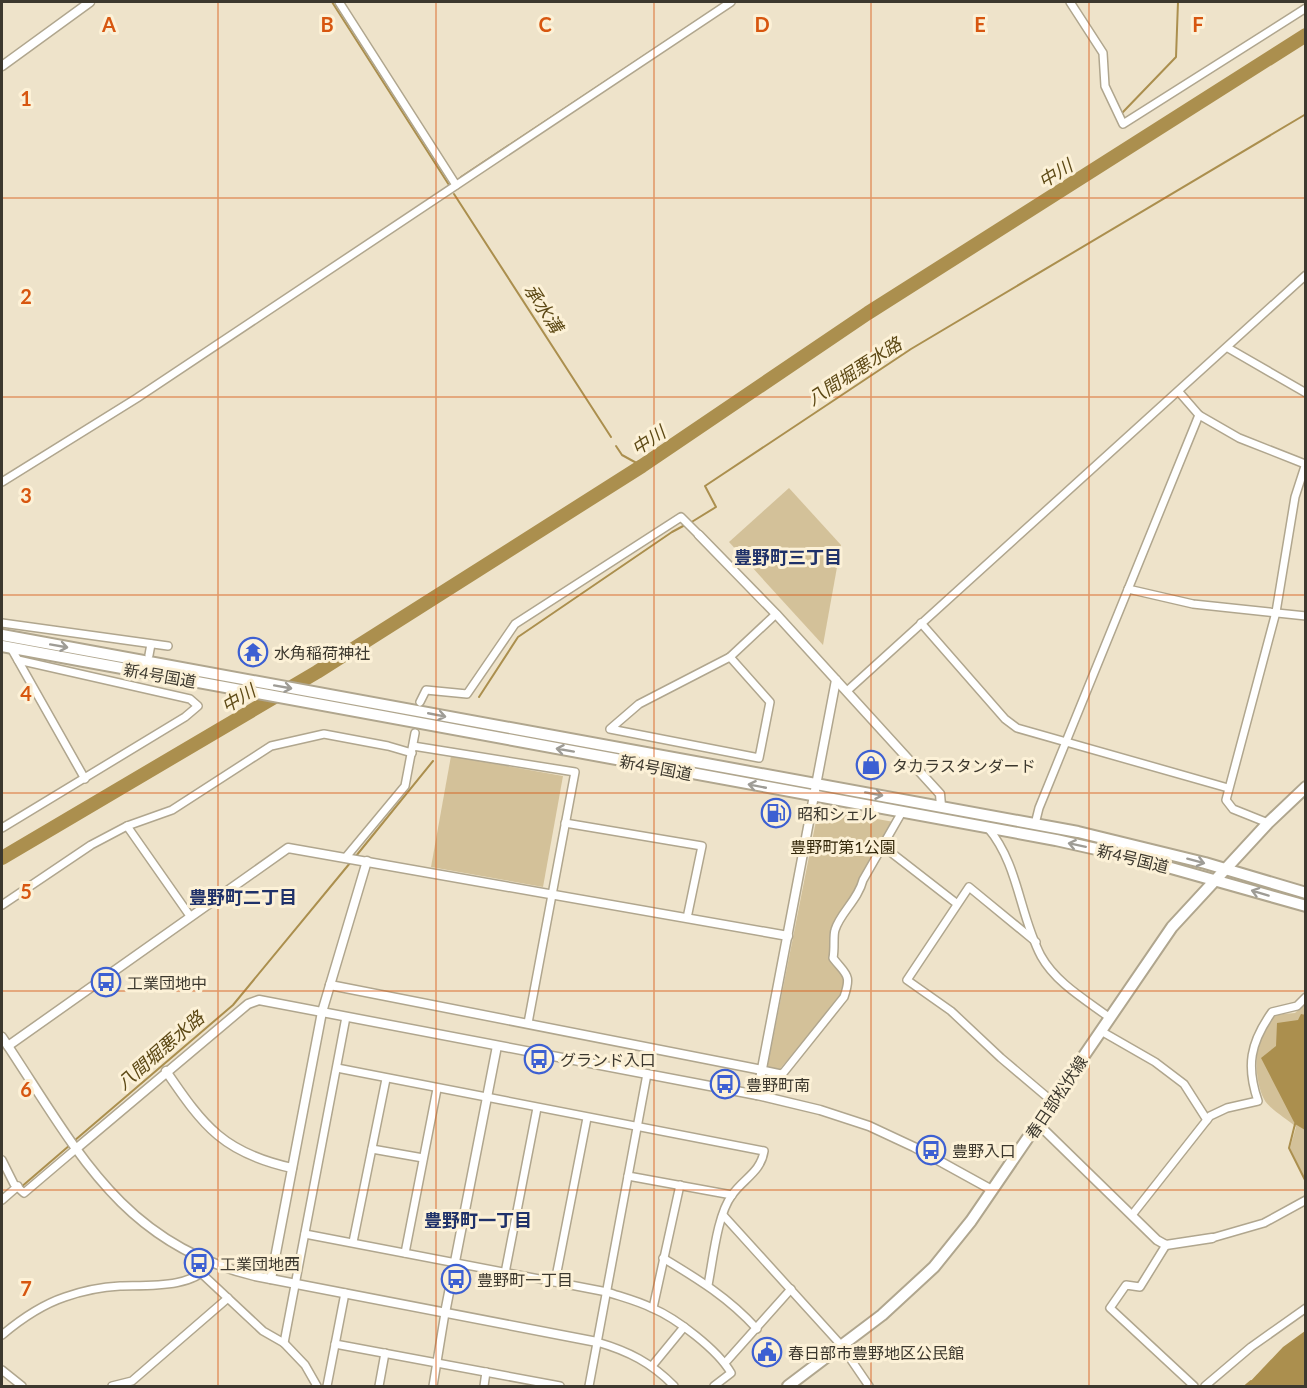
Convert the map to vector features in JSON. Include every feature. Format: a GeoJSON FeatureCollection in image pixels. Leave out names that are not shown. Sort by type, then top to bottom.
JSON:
{"type":"FeatureCollection","features":[{"type":"Feature","properties":{"kind":"main road","name":"新4号国道"},"geometry":{"type":"LineString","coordinates":[[2,635],[1035,824],[1126,843],[1225,868],[1305,893]]}},
{"type":"Feature","properties":{"kind":"main road","name":"新4号国道"},"geometry":{"type":"LineString","coordinates":[[6,647],[1093,848],[1305,906]]}},
{"type":"Feature","properties":{"kind":"main road","name":"春日部松伏線"},"geometry":{"type":"LineString","coordinates":[[788,1386],[882,1315],[924,1278],[971,1221],[1172,927],[1225,868],[1305,787]]}},
{"type":"Feature","properties":{"kind":"street"},"geometry":{"type":"LineString","coordinates":[[2,66],[90,2]]}},
{"type":"Feature","properties":{"kind":"street"},"geometry":{"type":"LineString","coordinates":[[339,2],[456,185]]}},
{"type":"Feature","properties":{"kind":"street"},"geometry":{"type":"LineString","coordinates":[[2,482],[137,398],[731,2]]}},
{"type":"Feature","properties":{"kind":"street"},"geometry":{"type":"LineString","coordinates":[[1070,2],[1103,53],[1105,86],[1122,124],[1305,8]]}},
{"type":"Feature","properties":{"kind":"street"},"geometry":{"type":"LineString","coordinates":[[847,691],[1305,277]]}},
{"type":"Feature","properties":{"kind":"street"},"geometry":{"type":"LineString","coordinates":[[1228,348],[1305,393]]}},
{"type":"Feature","properties":{"kind":"street"},"geometry":{"type":"LineString","coordinates":[[1179,392],[1198,415],[1239,438],[1305,464],[1276,612],[1226,800],[1233,809],[1268,823]]}},
{"type":"Feature","properties":{"kind":"street"},"geometry":{"type":"LineString","coordinates":[[1035,824],[1039,808],[1198,415]]}},
{"type":"Feature","properties":{"kind":"street"},"geometry":{"type":"LineString","coordinates":[[420,702],[426,690],[467,694],[515,624],[562,596],[681,517],[847,691],[940,794],[942,806]]}},
{"type":"Feature","properties":{"kind":"street"},"geometry":{"type":"LineString","coordinates":[[1128,590],[1193,604],[1305,616]]}},
{"type":"Feature","properties":{"kind":"street"},"geometry":{"type":"LineString","coordinates":[[730,657],[770,702],[759,758],[610,729],[639,704],[730,657],[776,614]]}},
{"type":"Feature","properties":{"kind":"street"},"geometry":{"type":"LineString","coordinates":[[2,623],[168,646]]}},
{"type":"Feature","properties":{"kind":"street"},"geometry":{"type":"LineString","coordinates":[[921,623],[1012,726],[1228,788]]}},
{"type":"Feature","properties":{"kind":"street"},"geometry":{"type":"LineString","coordinates":[[149,655],[151,644]]}},
{"type":"Feature","properties":{"kind":"street"},"geometry":{"type":"LineString","coordinates":[[6,647],[18,660],[85,778]]}},
{"type":"Feature","properties":{"kind":"street"},"geometry":{"type":"LineString","coordinates":[[2,828],[185,717],[198,706],[190,699],[18,660]]}},
{"type":"Feature","properties":{"kind":"street"},"geometry":{"type":"LineString","coordinates":[[757,1095],[836,680]]}},
{"type":"Feature","properties":{"kind":"street"},"geometry":{"type":"LineString","coordinates":[[347,857],[405,786],[415,733]]}},
{"type":"Feature","properties":{"kind":"street"},"geometry":{"type":"LineString","coordinates":[[2,905],[91,845],[127,826],[171,810],[271,747],[316,735],[324,734],[412,750],[575,772],[528,1023]]}},
{"type":"Feature","properties":{"kind":"street"},"geometry":{"type":"LineString","coordinates":[[330,985],[781,1074],[844,998],[849,983],[848,975],[832,958],[836,945],[835,930],[860,892],[863,880],[902,812]]}},
{"type":"Feature","properties":{"kind":"street"},"geometry":{"type":"LineString","coordinates":[[565,823],[702,846],[687,918]]}},
{"type":"Feature","properties":{"kind":"street"},"geometry":{"type":"LineString","coordinates":[[127,826],[190,916]]}},
{"type":"Feature","properties":{"kind":"street"},"geometry":{"type":"LineString","coordinates":[[988,828],[1010,860],[1041,956],[1064,984],[1110,1018]]}},
{"type":"Feature","properties":{"kind":"street"},"geometry":{"type":"LineString","coordinates":[[884,847],[956,903]]}},
{"type":"Feature","properties":{"kind":"street"},"geometry":{"type":"LineString","coordinates":[[8,1046],[284,849],[292,848],[347,857],[788,936]]}},
{"type":"Feature","properties":{"kind":"street"},"geometry":{"type":"LineString","coordinates":[[271,1280],[322,1012],[363,860]]}},
{"type":"Feature","properties":{"kind":"street"},"geometry":{"type":"LineString","coordinates":[[1036,942],[969,887],[956,903],[907,980],[951,1011],[1053,1102]]}},
{"type":"Feature","properties":{"kind":"street"},"geometry":{"type":"LineString","coordinates":[[1132,1215],[1207,1120],[1227,1108],[1258,1101],[1250,1064],[1258,1035],[1272,1012],[1297,1006],[1305,997]]}},
{"type":"Feature","properties":{"kind":"street"},"geometry":{"type":"LineString","coordinates":[[2,1200],[76,1147],[254,1001],[757,1095],[820,1110],[869,1126],[914,1147],[992,1190]]}},
{"type":"Feature","properties":{"kind":"street"},"geometry":{"type":"LineString","coordinates":[[284,1343],[346,1017]]}},
{"type":"Feature","properties":{"kind":"street"},"geometry":{"type":"LineString","coordinates":[[1101,1031],[1155,1062],[1184,1084],[1207,1120]]}},
{"type":"Feature","properties":{"kind":"street"},"geometry":{"type":"LineString","coordinates":[[2,1037],[106,1189],[147,1228],[187,1253],[211,1263],[271,1280],[597,1342],[623,1350],[652,1366],[674,1386]]}},
{"type":"Feature","properties":{"kind":"street"},"geometry":{"type":"LineString","coordinates":[[433,1386],[497,1046]]}},
{"type":"Feature","properties":{"kind":"street"},"geometry":{"type":"LineString","coordinates":[[337,1068],[764,1151],[762,1161],[747,1182],[732,1195],[723,1215],[708,1285]]}},
{"type":"Feature","properties":{"kind":"street"},"geometry":{"type":"LineString","coordinates":[[166,1071],[191,1108],[222,1139],[254,1158],[292,1168]]}},
{"type":"Feature","properties":{"kind":"street"},"geometry":{"type":"LineString","coordinates":[[589,1386],[647,1074]]}},
{"type":"Feature","properties":{"kind":"street"},"geometry":{"type":"LineString","coordinates":[[353,1242],[386,1079]]}},
{"type":"Feature","properties":{"kind":"street"},"geometry":{"type":"LineString","coordinates":[[405,1253],[437,1089]]}},
{"type":"Feature","properties":{"kind":"street"},"geometry":{"type":"LineString","coordinates":[[505,1273],[537,1108]]}},
{"type":"Feature","properties":{"kind":"street"},"geometry":{"type":"LineString","coordinates":[[555,1282],[587,1118]]}},
{"type":"Feature","properties":{"kind":"street"},"geometry":{"type":"LineString","coordinates":[[1038,1124],[1166,1245]]}},
{"type":"Feature","properties":{"kind":"street"},"geometry":{"type":"LineString","coordinates":[[372,1149],[423,1158]]}},
{"type":"Feature","properties":{"kind":"street"},"geometry":{"type":"LineString","coordinates":[[2,1160],[19,1188]]}},
{"type":"Feature","properties":{"kind":"street"},"geometry":{"type":"LineString","coordinates":[[628,1176],[732,1195]]}},
{"type":"Feature","properties":{"kind":"street"},"geometry":{"type":"LineString","coordinates":[[653,1308],[680,1185]]}},
{"type":"Feature","properties":{"kind":"street"},"geometry":{"type":"LineString","coordinates":[[1194,1386],[1110,1308],[1126,1285],[1140,1287],[1166,1245],[1212,1238],[1264,1223],[1305,1200]]}},
{"type":"Feature","properties":{"kind":"street"},"geometry":{"type":"LineString","coordinates":[[723,1215],[841,1345],[870,1386]]}},
{"type":"Feature","properties":{"kind":"street"},"geometry":{"type":"LineString","coordinates":[[305,1234],[607,1292],[653,1308],[684,1327],[725,1363],[730,1373],[714,1386]]}},
{"type":"Feature","properties":{"kind":"street"},"geometry":{"type":"LineString","coordinates":[[663,1258],[708,1285],[737,1307],[757,1329]]}},
{"type":"Feature","properties":{"kind":"street"},"geometry":{"type":"LineString","coordinates":[[2,1335],[40,1308],[66,1296],[119,1286],[155,1286],[180,1281],[201,1273],[211,1263]]}},
{"type":"Feature","properties":{"kind":"street"},"geometry":{"type":"LineString","coordinates":[[201,1273],[263,1331],[284,1343],[305,1365],[317,1386]]}},
{"type":"Feature","properties":{"kind":"street"},"geometry":{"type":"LineString","coordinates":[[725,1363],[791,1289]]}},
{"type":"Feature","properties":{"kind":"street"},"geometry":{"type":"LineString","coordinates":[[327,1386],[345,1293]]}},
{"type":"Feature","properties":{"kind":"street"},"geometry":{"type":"LineString","coordinates":[[112,1386],[134,1384],[228,1298]]}},
{"type":"Feature","properties":{"kind":"street"},"geometry":{"type":"LineString","coordinates":[[1205,1386],[1251,1347],[1305,1308]]}},
{"type":"Feature","properties":{"kind":"street"},"geometry":{"type":"LineString","coordinates":[[652,1366],[684,1327]]}},
{"type":"Feature","properties":{"kind":"street"},"geometry":{"type":"LineString","coordinates":[[335,1344],[486,1372],[535,1384],[560,1386]]}},
{"type":"Feature","properties":{"kind":"street"},"geometry":{"type":"LineString","coordinates":[[379,1386],[386,1353]]}},
{"type":"Feature","properties":{"kind":"street"},"geometry":{"type":"LineString","coordinates":[[2,1370],[22,1386]]}},
{"type":"Feature","properties":{"kind":"street"},"geometry":{"type":"LineString","coordinates":[[484,1386],[486,1372]]}},
{"type":"Feature","properties":{"kind":"green space"},"geometry":{"type":"Polygon","coordinates":[[[789,488],[841,545],[823,645],[729,542],[789,488]]]}},
{"type":"Feature","properties":{"kind":"green space"},"geometry":{"type":"Polygon","coordinates":[[[451,756],[563,776],[543,887],[431,867],[451,756]]]}},
{"type":"Feature","properties":{"kind":"green space","name":"豊野町第1公園"},"geometry":{"type":"Polygon","coordinates":[[[826,810],[894,822],[858,881],[856,892],[831,930],[833,944],[829,958],[845,978],[844,987],[836,1005],[778,1071],[767,1069],[817,816],[826,810]]]}},
{"type":"Feature","properties":{"kind":"green space"},"geometry":{"type":"Polygon","coordinates":[[[1305,1003],[1305,1180],[1290,1148],[1296,1127],[1266,1103],[1258,1080],[1257,1057],[1261,1034],[1272,1018],[1277,1015],[1295,1013],[1305,1003]]]}},
{"type":"Feature","properties":{"kind":"shaded area"},"geometry":{"type":"Polygon","coordinates":[[[1301,1014],[1306,1015],[1305,1130],[1295,1124],[1261,1058],[1276,1046],[1277,1023],[1298,1020],[1301,1014]]]}},
{"type":"Feature","properties":{"kind":"shaded area"},"geometry":{"type":"Polygon","coordinates":[[[1305,1331],[1305,1386],[1246,1386],[1283,1347],[1305,1331]]]}},
{"type":"Feature","properties":{"kind":"waterway","name":"承水溝"},"geometry":{"type":"LineString","coordinates":[[332,2],[449,185]]}},
{"type":"Feature","properties":{"kind":"waterway"},"geometry":{"type":"LineString","coordinates":[[461,177],[725,2]]}},
{"type":"Feature","properties":{"kind":"waterway"},"geometry":{"type":"LineString","coordinates":[[1123,112],[1176,57],[1178,2]]}},
{"type":"Feature","properties":{"kind":"waterway","name":"中川"},"geometry":{"type":"LineString","coordinates":[[2,858],[317,672],[642,466],[868,313],[1306,35]]}},
{"type":"Feature","properties":{"kind":"waterway","name":"八間堀悪水路"},"geometry":{"type":"LineString","coordinates":[[690,523],[716,507],[705,486],[911,349],[1306,114]]}},
{"type":"Feature","properties":{"kind":"waterway","name":"承水溝"},"geometry":{"type":"LineString","coordinates":[[454,194],[611,437]]}},
{"type":"Feature","properties":{"kind":"waterway","name":"承水溝"},"geometry":{"type":"LineString","coordinates":[[616,446],[622,455],[642,466]]}},
{"type":"Feature","properties":{"kind":"waterway","name":"八間堀悪水路"},"geometry":{"type":"LineString","coordinates":[[479,697],[518,637],[685,525]]}},
{"type":"Feature","properties":{"kind":"waterway","name":"八間堀悪水路"},"geometry":{"type":"LineString","coordinates":[[356,856],[433,761]]}},
{"type":"Feature","properties":{"kind":"waterway","name":"八間堀悪水路"},"geometry":{"type":"LineString","coordinates":[[74,1141],[233,1005],[350,863]]}},
{"type":"Feature","properties":{"kind":"waterway"},"geometry":{"type":"LineString","coordinates":[[1295,1124],[1289,1148],[1306,1182]]}},
{"type":"Feature","properties":{"kind":"waterway","name":"八間堀悪水路"},"geometry":{"type":"LineString","coordinates":[[20,1188],[70,1145]]}},
{"type":"Feature","properties":{"kind":"waterway"},"geometry":{"type":"LineString","coordinates":[[1245,1386],[1251,1381]]}},
{"type":"Feature","properties":{"kind":"place","name":"水角稲荷神社"},"geometry":{"type":"Point","coordinates":[253,652]}},
{"type":"Feature","properties":{"kind":"place","name":"タカラスタンダード"},"geometry":{"type":"Point","coordinates":[871,765]}},
{"type":"Feature","properties":{"kind":"place","name":"昭和シェル"},"geometry":{"type":"Point","coordinates":[776,813]}},
{"type":"Feature","properties":{"kind":"place","name":"工業団地中"},"geometry":{"type":"Point","coordinates":[106,982]}},
{"type":"Feature","properties":{"kind":"place","name":"グランド入口"},"geometry":{"type":"Point","coordinates":[539,1059]}},
{"type":"Feature","properties":{"kind":"place","name":"豊野町南"},"geometry":{"type":"Point","coordinates":[725,1084]}},
{"type":"Feature","properties":{"kind":"place","name":"豊野入口"},"geometry":{"type":"Point","coordinates":[931,1150]}},
{"type":"Feature","properties":{"kind":"place","name":"工業団地西"},"geometry":{"type":"Point","coordinates":[199,1263]}},
{"type":"Feature","properties":{"kind":"place","name":"豊野町一丁目"},"geometry":{"type":"Point","coordinates":[456,1279]}},
{"type":"Feature","properties":{"kind":"place","name":"春日部市豊野地区公民館"},"geometry":{"type":"Point","coordinates":[767,1352]}},
{"type":"Feature","properties":{"kind":"district","name":"豊野町三丁目"},"geometry":{"type":"Point","coordinates":[788,557]}},
{"type":"Feature","properties":{"kind":"district","name":"豊野町二丁目"},"geometry":{"type":"Point","coordinates":[243,897]}},
{"type":"Feature","properties":{"kind":"district","name":"豊野町一丁目"},"geometry":{"type":"Point","coordinates":[478,1220]}}]}
